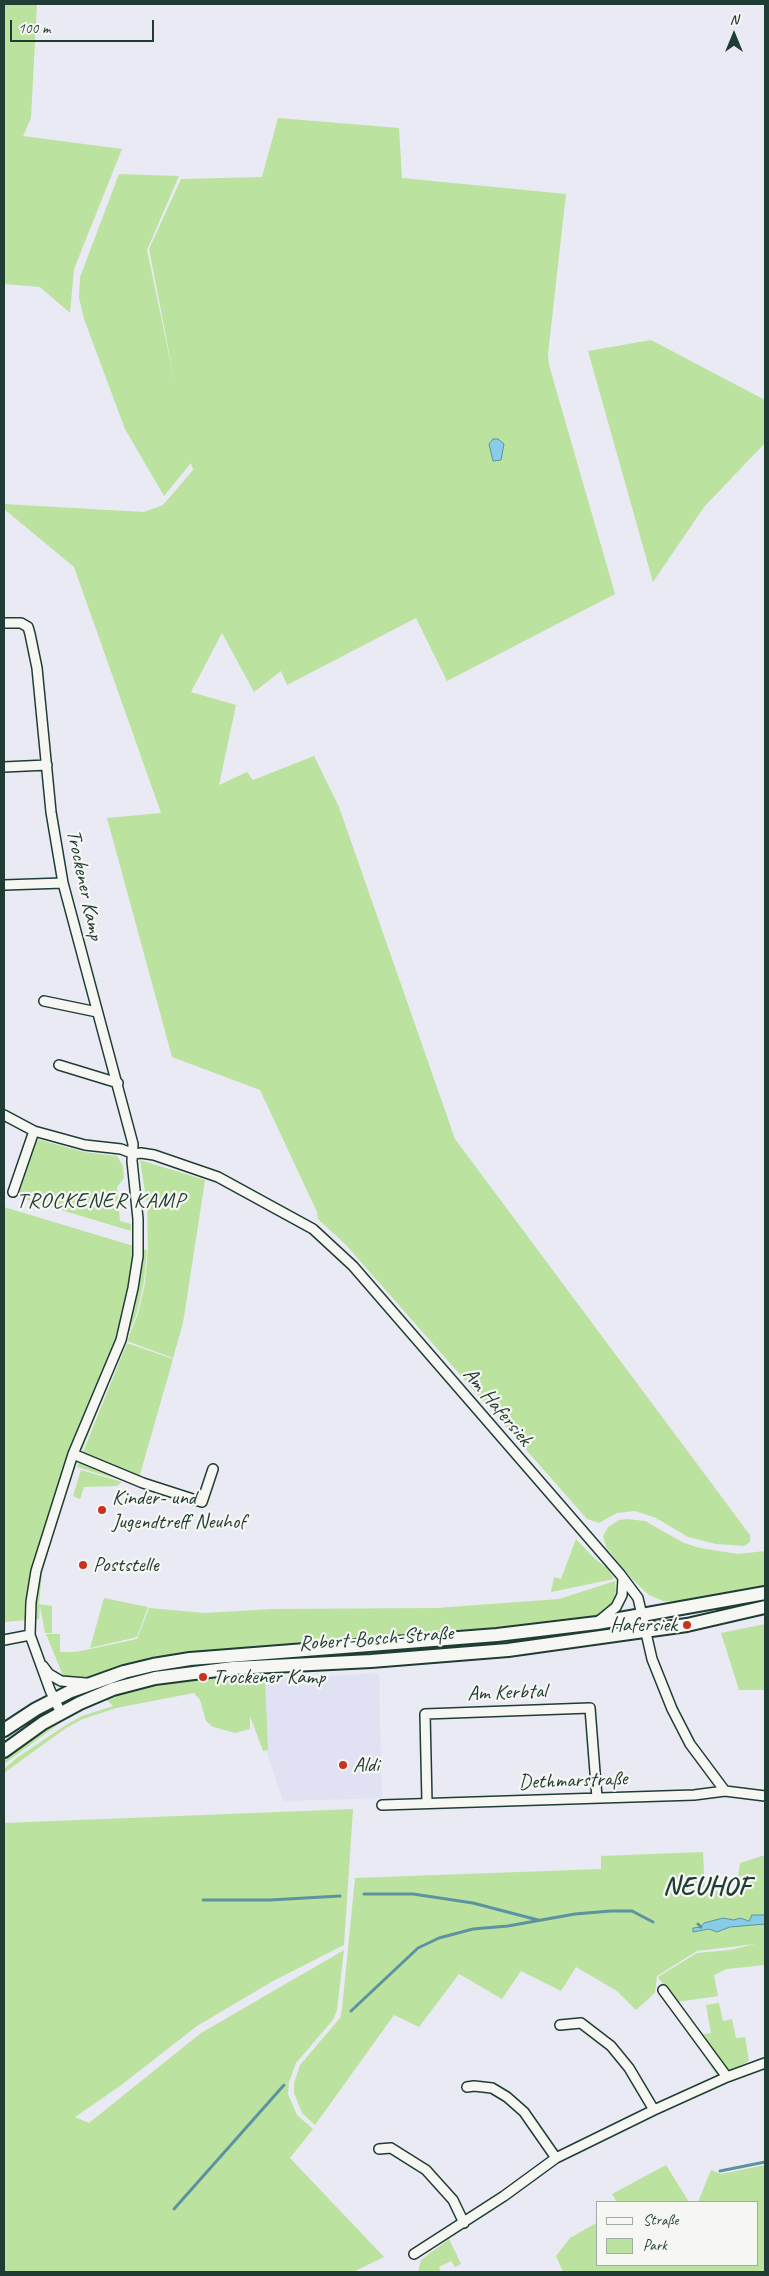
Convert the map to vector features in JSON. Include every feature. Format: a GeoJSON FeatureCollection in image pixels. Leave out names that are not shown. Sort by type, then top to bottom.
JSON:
{"type":"FeatureCollection","features":[{"type":"Feature","properties":{"kind":"main road","name":"Robert-Bosch-Straße"},"geometry":{"type":"LineString","coordinates":[[4,1730],[54,1699],[91,1682],[153,1665],[190,1659],[384,1646],[596,1623],[765,1594]]}},
{"type":"Feature","properties":{"kind":"main road","name":"Robert-Bosch-Straße"},"geometry":{"type":"LineString","coordinates":[[4,1751],[62,1713],[112,1689],[155,1678],[194,1672],[508,1650],[687,1625],[765,1607]]}},
{"type":"Feature","properties":{"kind":"street","name":"Trockener Kamp"},"geometry":{"type":"LineString","coordinates":[[4,623],[21,623],[28,627],[30,634],[37,668],[51,812],[62,883],[118,1083],[134,1154],[132,1161],[139,1237],[134,1288],[121,1340],[73,1454],[36,1571],[30,1635],[54,1699],[62,1713]]}},
{"type":"Feature","properties":{"kind":"street"},"geometry":{"type":"LineString","coordinates":[[4,767],[47,765]]}},
{"type":"Feature","properties":{"kind":"street"},"geometry":{"type":"LineString","coordinates":[[4,885],[62,883]]}},
{"type":"Feature","properties":{"kind":"street"},"geometry":{"type":"LineString","coordinates":[[44,1001],[97,1012]]}},
{"type":"Feature","properties":{"kind":"street"},"geometry":{"type":"LineString","coordinates":[[59,1066],[118,1083]]}},
{"type":"Feature","properties":{"kind":"street","name":"Am Hafersiek"},"geometry":{"type":"LineString","coordinates":[[4,1115],[34,1131],[85,1145],[121,1149],[134,1154],[142,1152],[218,1177],[313,1229],[353,1266],[623,1578],[638,1598],[652,1659],[672,1709],[695,1752],[725,1791]]}},
{"type":"Feature","properties":{"kind":"street"},"geometry":{"type":"LineString","coordinates":[[13,1192],[34,1131]]}},
{"type":"Feature","properties":{"kind":"street"},"geometry":{"type":"LineString","coordinates":[[73,1454],[143,1483],[202,1502],[213,1469]]}},
{"type":"Feature","properties":{"kind":"street"},"geometry":{"type":"LineString","coordinates":[[596,1623],[616,1608],[622,1595],[623,1578]]}},
{"type":"Feature","properties":{"kind":"street"},"geometry":{"type":"LineString","coordinates":[[4,1640],[30,1635]]}},
{"type":"Feature","properties":{"kind":"street","name":"Trockener Kamp"},"geometry":{"type":"LineString","coordinates":[[39,1662],[49,1674],[61,1681],[76,1684],[91,1682]]}},
{"type":"Feature","properties":{"kind":"street","name":"Am Kerbtal"},"geometry":{"type":"LineString","coordinates":[[427,1804],[425,1714],[580,1708],[590,1708],[597,1798]]}},
{"type":"Feature","properties":{"kind":"street","name":"Dethmarstraße"},"geometry":{"type":"LineString","coordinates":[[382,1805],[694,1795],[725,1791],[765,1796]]}},
{"type":"Feature","properties":{"kind":"street"},"geometry":{"type":"LineString","coordinates":[[663,1990],[727,2077]]}},
{"type":"Feature","properties":{"kind":"street"},"geometry":{"type":"LineString","coordinates":[[560,2025],[581,2024],[611,2046],[629,2068],[654,2110]]}},
{"type":"Feature","properties":{"kind":"street"},"geometry":{"type":"LineString","coordinates":[[414,2254],[556,2158],[654,2110],[727,2077],[765,2063]]}},
{"type":"Feature","properties":{"kind":"street"},"geometry":{"type":"LineString","coordinates":[[467,2087],[492,2088],[507,2097],[524,2112],[556,2158]]}},
{"type":"Feature","properties":{"kind":"street"},"geometry":{"type":"LineString","coordinates":[[378,2149],[391,2148],[426,2170],[453,2200],[464,2222]]}},
{"type":"Feature","properties":{"kind":"shaded area"},"geometry":{"type":"Polygon","coordinates":[[[379,1673],[382,1798],[283,1801],[259,1729],[258,1680],[379,1673]]]}},
{"type":"Feature","properties":{"kind":"green space"},"geometry":{"type":"Polygon","coordinates":[[[4,4],[37,4],[31,118],[23,136],[122,149],[74,269],[70,313],[40,287],[4,284],[4,4]]]}},
{"type":"Feature","properties":{"kind":"green space"},"geometry":{"type":"Polygon","coordinates":[[[278,118],[399,128],[402,178],[566,194],[548,354],[549,365],[615,594],[447,681],[416,618],[287,685],[281,671],[254,692],[222,633],[191,692],[236,705],[219,785],[247,772],[253,780],[314,756],[339,807],[455,1139],[750,1535],[750,1542],[744,1546],[716,1544],[688,1537],[656,1518],[635,1511],[617,1513],[599,1523],[587,1519],[346,1245],[318,1219],[317,1212],[260,1090],[172,1057],[107,818],[161,813],[74,567],[4,509],[4,504],[144,512],[163,505],[193,470],[191,463],[164,496],[125,429],[84,319],[79,298],[80,277],[119,174],[179,176],[147,250],[175,383],[149,249],[181,179],[262,177],[278,118]]]}},
{"type":"Feature","properties":{"kind":"green space"},"geometry":{"type":"Polygon","coordinates":[[[651,340],[765,400],[765,443],[704,507],[653,582],[588,351],[651,340]]]}},
{"type":"Feature","properties":{"kind":"green space"},"geometry":{"type":"Polygon","coordinates":[[[37,1139],[84,1152],[117,1156],[123,1166],[124,1178],[117,1187],[120,1221],[131,1224],[131,1231],[18,1197],[37,1139]]]}},
{"type":"Feature","properties":{"kind":"green space"},"geometry":{"type":"Polygon","coordinates":[[[140,1160],[205,1180],[183,1323],[173,1358],[127,1341],[138,1314],[145,1283],[148,1249],[147,1204],[140,1160]]]}},
{"type":"Feature","properties":{"kind":"green space"},"geometry":{"type":"Polygon","coordinates":[[[4,1207],[147,1250],[144,1281],[137,1313],[76,1465],[55,1527],[42,1574],[39,1604],[52,1606],[52,1633],[45,1633],[40,1606],[39,1619],[4,1622],[4,1207]]]}},
{"type":"Feature","properties":{"kind":"green space"},"geometry":{"type":"Polygon","coordinates":[[[127,1343],[173,1359],[137,1485],[77,1467],[127,1343]]]}},
{"type":"Feature","properties":{"kind":"green space"},"geometry":{"type":"Polygon","coordinates":[[[81,1470],[122,1482],[117,1486],[84,1487],[80,1499],[73,1496],[81,1470]]]}},
{"type":"Feature","properties":{"kind":"green space"},"geometry":{"type":"Polygon","coordinates":[[[619,1520],[645,1521],[684,1543],[700,1548],[738,1554],[765,1551],[765,1587],[679,1602],[663,1601],[649,1595],[633,1580],[606,1547],[603,1536],[608,1527],[619,1520]]]}},
{"type":"Feature","properties":{"kind":"green space"},"geometry":{"type":"Polygon","coordinates":[[[576,1539],[595,1559],[608,1569],[614,1579],[551,1592],[554,1577],[561,1579],[576,1539]]]}},
{"type":"Feature","properties":{"kind":"green space"},"geometry":{"type":"Polygon","coordinates":[[[615,1581],[616,1593],[611,1604],[602,1613],[590,1618],[110,1672],[66,1683],[46,1634],[60,1634],[60,1652],[76,1652],[137,1639],[149,1608],[205,1613],[272,1609],[436,1608],[559,1599],[615,1581]]]}},
{"type":"Feature","properties":{"kind":"green space"},"geometry":{"type":"Polygon","coordinates":[[[104,1598],[148,1607],[137,1637],[90,1648],[104,1598]]]}},
{"type":"Feature","properties":{"kind":"green space"},"geometry":{"type":"Polygon","coordinates":[[[765,1624],[765,1690],[739,1690],[721,1633],[765,1624]]]}},
{"type":"Feature","properties":{"kind":"green space"},"geometry":{"type":"Polygon","coordinates":[[[258,1671],[265,1679],[268,1750],[263,1751],[250,1716],[250,1729],[235,1733],[213,1727],[206,1721],[200,1700],[194,1693],[116,1708],[83,1719],[66,1728],[4,1773],[4,1769],[18,1757],[66,1725],[82,1716],[113,1706],[103,1696],[127,1688],[258,1671]]]}},
{"type":"Feature","properties":{"kind":"green space"},"geometry":{"type":"Polygon","coordinates":[[[59,1721],[60,1723],[4,1764],[4,1760],[13,1752],[59,1721]]]}},
{"type":"Feature","properties":{"kind":"green space"},"geometry":{"type":"Polygon","coordinates":[[[353,1809],[344,1945],[273,1981],[197,2026],[120,2086],[75,2117],[89,2123],[201,2033],[344,1950],[337,2010],[333,2020],[296,2063],[289,2082],[288,2094],[297,2115],[313,2129],[290,2158],[384,2257],[353,2272],[4,2272],[4,1823],[353,1809]]]}},
{"type":"Feature","properties":{"kind":"green space"},"geometry":{"type":"Polygon","coordinates":[[[703,1852],[705,1892],[736,1890],[740,1863],[765,1855],[765,1965],[727,1969],[714,1975],[718,1996],[677,2002],[658,1977],[697,1953],[730,1950],[755,1944],[697,1951],[657,1976],[655,1993],[636,2010],[617,1991],[576,1967],[561,1991],[521,1971],[502,1999],[459,1974],[419,2027],[394,2015],[315,2125],[302,2113],[294,2093],[294,2083],[300,2065],[340,2018],[355,1878],[601,1869],[601,1856],[703,1852]]]}},
{"type":"Feature","properties":{"kind":"green space"},"geometry":{"type":"Polygon","coordinates":[[[719,2003],[723,2021],[732,2019],[736,2038],[745,2037],[749,2061],[718,2077],[691,2036],[711,2033],[706,2005],[719,2003]]]}},
{"type":"Feature","properties":{"kind":"green space"},"geometry":{"type":"Polygon","coordinates":[[[666,2165],[688,2201],[616,2201],[612,2194],[666,2165]]]}},
{"type":"Feature","properties":{"kind":"green space"},"geometry":{"type":"Polygon","coordinates":[[[765,2165],[765,2272],[563,2272],[556,2256],[570,2238],[596,2223],[596,2266],[759,2266],[759,2201],[698,2201],[711,2170],[721,2174],[765,2165]]]}},
{"type":"Feature","properties":{"kind":"green space"},"geometry":{"type":"Polygon","coordinates":[[[449,2239],[461,2264],[455,2267],[451,2261],[439,2267],[441,2272],[418,2272],[421,2260],[449,2239]]]}},
{"type":"Feature","properties":{"kind":"water"},"geometry":{"type":"Polygon","coordinates":[[[493,439],[498,439],[504,444],[501,460],[493,461],[489,444],[493,439]]]}},
{"type":"Feature","properties":{"kind":"water"},"geometry":{"type":"Polygon","coordinates":[[[752,1915],[765,1915],[765,1924],[730,1927],[717,1932],[709,1929],[693,1932],[693,1928],[701,1927],[704,1923],[723,1918],[734,1920],[740,1918],[749,1921],[752,1915]]]}},
{"type":"Feature","properties":{"kind":"waterway"},"geometry":{"type":"LineString","coordinates":[[364,1894],[413,1894],[473,1903],[538,1920]]}},
{"type":"Feature","properties":{"kind":"waterway"},"geometry":{"type":"LineString","coordinates":[[203,1900],[270,1900],[340,1896]]}},
{"type":"Feature","properties":{"kind":"waterway"},"geometry":{"type":"LineString","coordinates":[[351,2011],[418,1948],[439,1938],[473,1929],[508,1926],[575,1914],[611,1911],[632,1911],[653,1922]]}},
{"type":"Feature","properties":{"kind":"waterway"},"geometry":{"type":"LineString","coordinates":[[698,1924],[701,1927]]}},
{"type":"Feature","properties":{"kind":"waterway"},"geometry":{"type":"LineString","coordinates":[[174,2209],[284,2085]]}},
{"type":"Feature","properties":{"kind":"waterway"},"geometry":{"type":"LineString","coordinates":[[720,2171],[765,2162]]}},
{"type":"Feature","properties":{"kind":"place","name":"Kinder- und Jugendtreff Neuhof"},"geometry":{"type":"Point","coordinates":[102,1510]}},
{"type":"Feature","properties":{"kind":"place","name":"Poststelle"},"geometry":{"type":"Point","coordinates":[83,1565]}},
{"type":"Feature","properties":{"kind":"place","name":"Hafersiek"},"geometry":{"type":"Point","coordinates":[687,1625]}},
{"type":"Feature","properties":{"kind":"place","name":"Trockener Kamp"},"geometry":{"type":"Point","coordinates":[203,1677]}},
{"type":"Feature","properties":{"kind":"place","name":"Aldi"},"geometry":{"type":"Point","coordinates":[343,1765]}},
{"type":"Feature","properties":{"kind":"district","name":"TROCKENER KAMP"},"geometry":{"type":"Point","coordinates":[101,1201]}},
{"type":"Feature","properties":{"kind":"district","name":"NEUHOF"},"geometry":{"type":"Point","coordinates":[707,1887]}}]}
